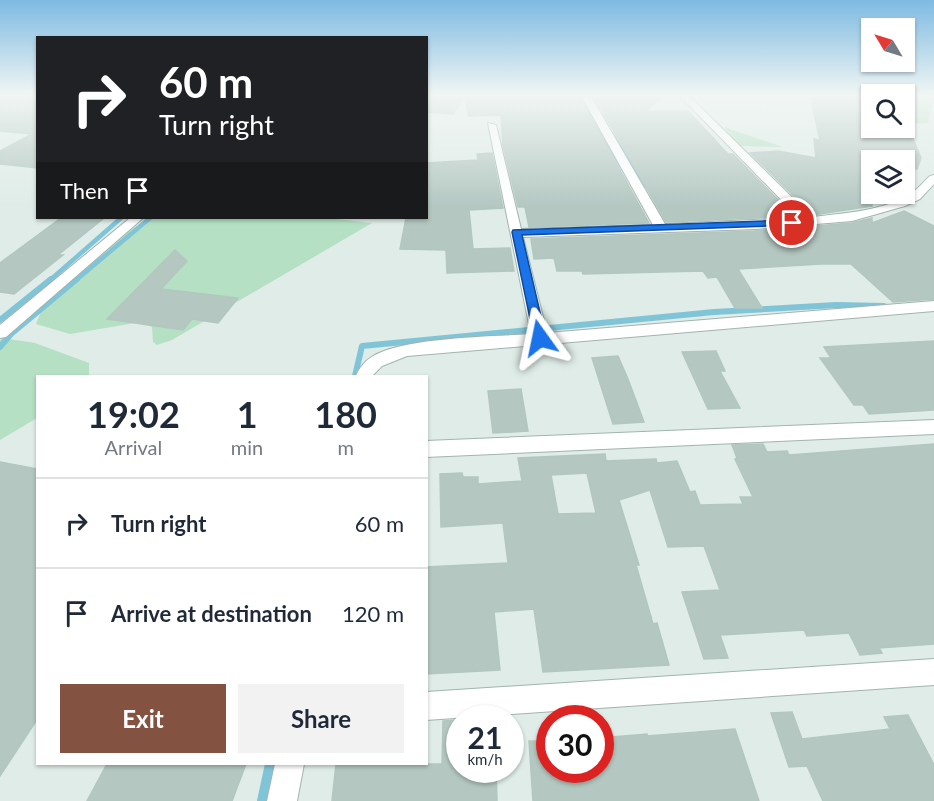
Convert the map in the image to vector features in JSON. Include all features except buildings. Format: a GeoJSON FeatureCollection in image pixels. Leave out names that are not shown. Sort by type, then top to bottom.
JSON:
{"type":"FeatureCollection","features":[{"type":"Feature","properties":{"kind":"street"},"geometry":{"type":"LineString","coordinates":[[493,132],[540,338]]}},
{"type":"Feature","properties":{"kind":"street"},"geometry":{"type":"LineString","coordinates":[[606,132],[660,226]]}},
{"type":"Feature","properties":{"kind":"street"},"geometry":{"type":"LineString","coordinates":[[720,132],[810,222]]}},
{"type":"Feature","properties":{"kind":"street"},"geometry":{"type":"LineString","coordinates":[[517,232],[810,222],[852,216],[901,203],[916,196],[934,178]]}},
{"type":"Feature","properties":{"kind":"street"},"geometry":{"type":"LineString","coordinates":[[0,333],[136,219]]}},
{"type":"Feature","properties":{"kind":"street"},"geometry":{"type":"LineString","coordinates":[[364,375],[368,368],[383,356],[407,350],[934,306]]}},
{"type":"Feature","properties":{"kind":"street"},"geometry":{"type":"LineString","coordinates":[[428,449],[934,427]]}},
{"type":"Feature","properties":{"kind":"street"},"geometry":{"type":"LineString","coordinates":[[428,706],[934,672]]}},
{"type":"Feature","properties":{"kind":"street"},"geometry":{"type":"LineString","coordinates":[[282,801],[290,765]]}},
{"type":"Feature","properties":{"kind":"green space"},"geometry":{"type":"Polygon","coordinates":[[[729,132],[740,132],[783,147],[740,146],[729,132]]]}},
{"type":"Feature","properties":{"kind":"green space"},"geometry":{"type":"Polygon","coordinates":[[[147,219],[336,219],[372,223],[172,340],[157,345],[153,342],[152,327],[141,322],[70,334],[36,324],[45,302],[126,233],[147,219]]]}},
{"type":"Feature","properties":{"kind":"green space"},"geometry":{"type":"Polygon","coordinates":[[[2,338],[35,343],[89,363],[89,375],[36,375],[36,419],[0,440],[0,340],[2,338]]]}},
{"type":"Feature","properties":{"kind":"waterway"},"geometry":{"type":"LineString","coordinates":[[600,132],[625,172]]}},
{"type":"Feature","properties":{"kind":"waterway"},"geometry":{"type":"LineString","coordinates":[[612,135],[641,177]]}},
{"type":"Feature","properties":{"kind":"waterway"},"geometry":{"type":"LineString","coordinates":[[640,175],[646,185]]}},
{"type":"Feature","properties":{"kind":"waterway"},"geometry":{"type":"LineString","coordinates":[[49,281],[120,219]]}},
{"type":"Feature","properties":{"kind":"waterway"},"geometry":{"type":"LineString","coordinates":[[75,281],[149,219]]}},
{"type":"Feature","properties":{"kind":"waterway"},"geometry":{"type":"LineString","coordinates":[[0,320],[51,279]]}},
{"type":"Feature","properties":{"kind":"waterway"},"geometry":{"type":"LineString","coordinates":[[0,347],[11,334],[77,279]]}},
{"type":"Feature","properties":{"kind":"waterway"},"geometry":{"type":"LineString","coordinates":[[355,375],[362,346],[714,312],[836,305],[884,306]]}},
{"type":"Feature","properties":{"kind":"waterway"},"geometry":{"type":"LineString","coordinates":[[262,801],[270,765]]}},
{"type":"Feature","properties":{"kind":"route"},"geometry":{"type":"LineString","coordinates":[[540,338],[517,232],[792,223]]}}]}
